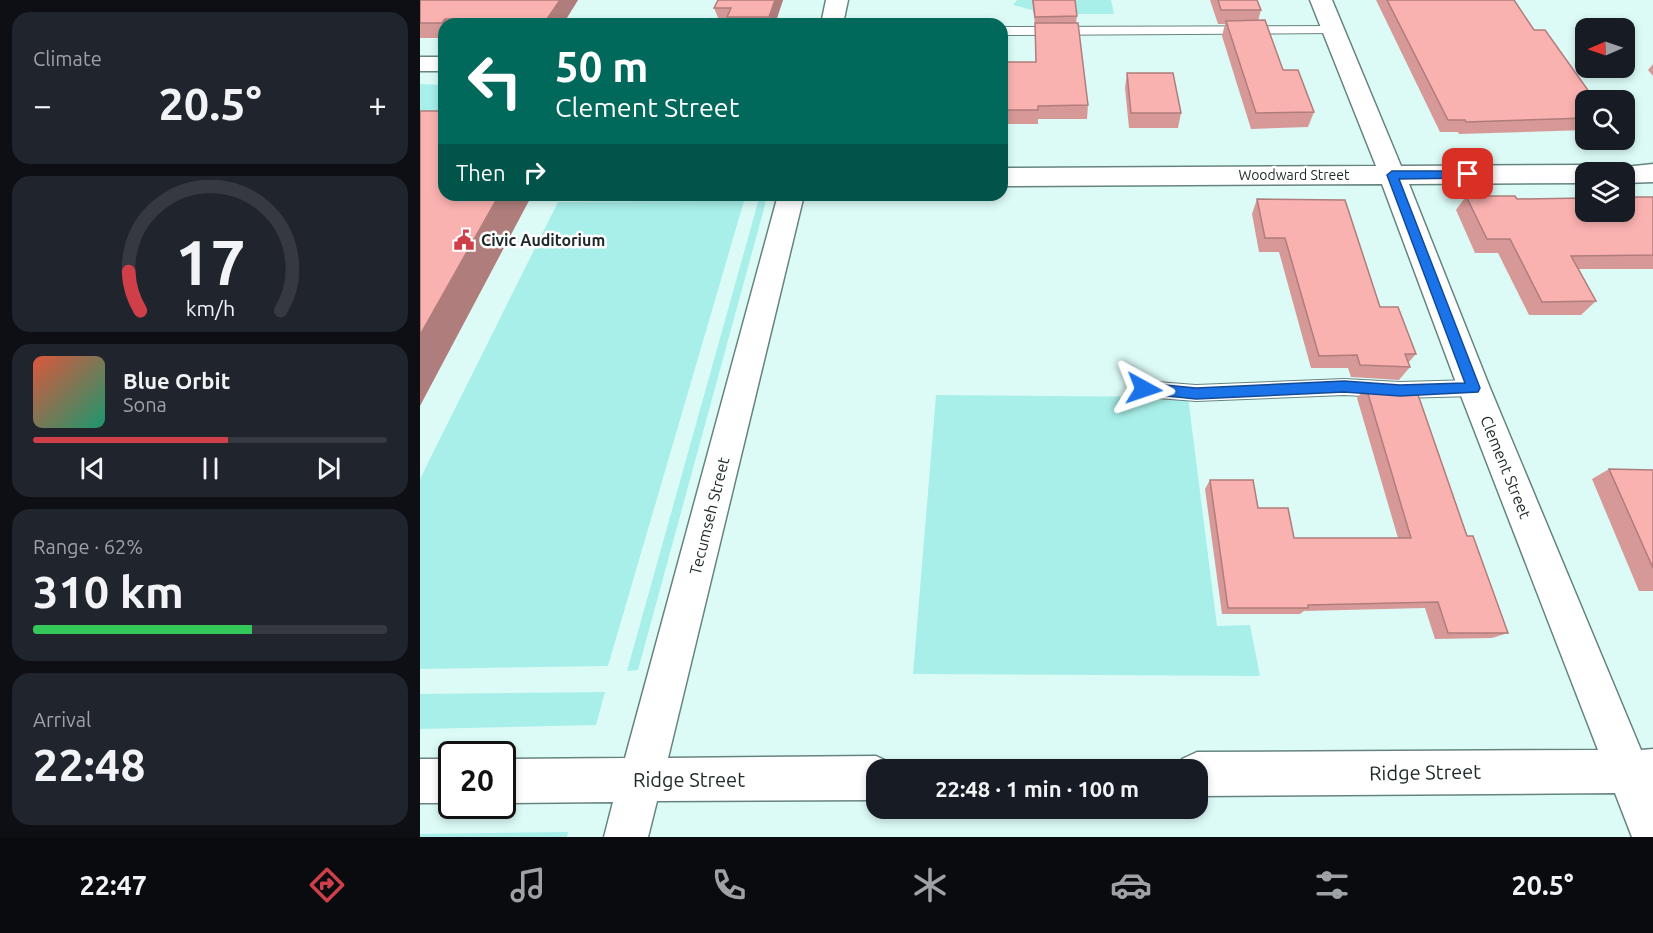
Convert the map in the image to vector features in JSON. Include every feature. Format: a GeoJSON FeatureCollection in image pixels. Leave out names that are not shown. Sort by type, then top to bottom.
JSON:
{"type":"FeatureCollection","features":[{"type":"Feature","properties":{"kind":"street"},"geometry":{"type":"LineString","coordinates":[[833,18],[837,0]]}},
{"type":"Feature","properties":{"kind":"street","name":"Clement Street"},"geometry":{"type":"LineString","coordinates":[[1321,0],[1392,175],[1474,388],[1591,675],[1640,772],[1653,833]]}},
{"type":"Feature","properties":{"kind":"street"},"geometry":{"type":"LineString","coordinates":[[420,64],[438,64]]}},
{"type":"Feature","properties":{"kind":"street"},"geometry":{"type":"LineString","coordinates":[[1635,174],[1653,173]]}},
{"type":"Feature","properties":{"kind":"street","name":"Woodward Street"},"geometry":{"type":"LineString","coordinates":[[1008,177],[1575,174]]}},
{"type":"Feature","properties":{"kind":"street","name":"Tecumseh Street"},"geometry":{"type":"LineString","coordinates":[[626,837],[789,201]]}},
{"type":"Feature","properties":{"kind":"street","name":"Ridge Street"},"geometry":{"type":"LineString","coordinates":[[1208,774],[1580,770],[1640,772]]}},
{"type":"Feature","properties":{"kind":"street","name":"Ridge Street"},"geometry":{"type":"LineString","coordinates":[[516,781],[866,778]]}},
{"type":"Feature","properties":{"kind":"street"},"geometry":{"type":"LineString","coordinates":[[420,781],[438,781]]}},
{"type":"Feature","properties":{"kind":"lane"},"geometry":{"type":"LineString","coordinates":[[1008,31],[1333,30]]}},
{"type":"Feature","properties":{"kind":"lane"},"geometry":{"type":"LineString","coordinates":[[1144,389],[1196,393],[1344,387],[1400,390],[1474,388]]}},
{"type":"Feature","properties":{"kind":"shaded area"},"geometry":{"type":"Polygon","coordinates":[[[1017,0],[1111,0],[1114,14],[1047,14],[1013,5],[1017,0]]]}},
{"type":"Feature","properties":{"kind":"shaded area"},"geometry":{"type":"Polygon","coordinates":[[[420,84],[438,85],[438,114],[420,114],[420,84]]]}},
{"type":"Feature","properties":{"kind":"shaded area"},"geometry":{"type":"Polygon","coordinates":[[[744,201],[608,666],[420,669],[420,479],[558,202],[744,201]]]}},
{"type":"Feature","properties":{"kind":"shaded area"},"geometry":{"type":"Polygon","coordinates":[[[758,201],[765,201],[638,670],[627,671],[758,201]]]}},
{"type":"Feature","properties":{"kind":"shaded area"},"geometry":{"type":"Polygon","coordinates":[[[936,395],[1188,397],[1217,626],[1250,625],[1260,676],[913,674],[936,395]]]}},
{"type":"Feature","properties":{"kind":"shaded area"},"geometry":{"type":"Polygon","coordinates":[[[605,692],[596,725],[420,729],[420,694],[605,692]]]}},
{"type":"Feature","properties":{"kind":"shaded area"},"geometry":{"type":"Polygon","coordinates":[[[568,832],[567,837],[420,837],[420,834],[568,832]]]}},
{"type":"Feature","properties":{"kind":"building"},"geometry":{"type":"Polygon","coordinates":[[[420,0],[560,0],[548,18],[438,18],[438,23],[420,23],[420,0]]]}},
{"type":"Feature","properties":{"kind":"building"},"geometry":{"type":"Polygon","coordinates":[[[718,0],[775,0],[769,17],[727,17],[731,8],[714,8],[718,0]]]}},
{"type":"Feature","properties":{"kind":"building"},"geometry":{"type":"Polygon","coordinates":[[[1033,0],[1075,0],[1077,16],[1035,17],[1033,0]]]}},
{"type":"Feature","properties":{"kind":"building"},"geometry":{"type":"Polygon","coordinates":[[[1218,0],[1257,0],[1261,10],[1221,10],[1218,0]]]}},
{"type":"Feature","properties":{"kind":"building"},"geometry":{"type":"Polygon","coordinates":[[[1387,0],[1514,0],[1534,30],[1545,30],[1575,72],[1575,78],[1579,78],[1588,90],[1575,90],[1575,118],[1466,122],[1465,120],[1448,120],[1387,0]]]}},
{"type":"Feature","properties":{"kind":"building"},"geometry":{"type":"Polygon","coordinates":[[[1265,20],[1283,70],[1298,70],[1314,112],[1256,113],[1226,21],[1265,20]]]}},
{"type":"Feature","properties":{"kind":"building"},"geometry":{"type":"Polygon","coordinates":[[[1035,23],[1078,23],[1088,105],[1038,106],[1038,110],[1008,110],[1008,62],[1036,62],[1035,23]]]}},
{"type":"Feature","properties":{"kind":"building"},"geometry":{"type":"Polygon","coordinates":[[[1127,73],[1173,73],[1181,113],[1131,113],[1127,73]]]}},
{"type":"Feature","properties":{"kind":"building"},"geometry":{"type":"Polygon","coordinates":[[[420,111],[438,111],[438,201],[496,201],[420,335],[420,111]]]}},
{"type":"Feature","properties":{"kind":"building"},"geometry":{"type":"Polygon","coordinates":[[[1466,196],[1515,196],[1517,199],[1575,198],[1575,222],[1635,222],[1635,197],[1653,197],[1653,255],[1571,256],[1596,301],[1542,302],[1510,239],[1487,239],[1466,196]]]}},
{"type":"Feature","properties":{"kind":"building"},"geometry":{"type":"Polygon","coordinates":[[[1257,199],[1345,200],[1380,307],[1398,307],[1416,354],[1405,354],[1410,367],[1360,365],[1357,355],[1319,356],[1285,238],[1265,238],[1257,199]]]}},
{"type":"Feature","properties":{"kind":"building"},"geometry":{"type":"Polygon","coordinates":[[[1366,387],[1416,389],[1467,536],[1473,536],[1508,633],[1448,633],[1438,602],[1308,605],[1308,608],[1228,608],[1210,480],[1253,480],[1258,508],[1288,508],[1294,538],[1411,538],[1366,387]]]}},
{"type":"Feature","properties":{"kind":"building"},"geometry":{"type":"Polygon","coordinates":[[[1609,469],[1653,470],[1653,568],[1609,469]]]}},
{"type":"Feature","properties":{"kind":"place","name":"Civic Auditorium"},"geometry":{"type":"Point","coordinates":[464,240]}},
{"type":"Feature","properties":{"kind":"route"},"geometry":{"type":"LineString","coordinates":[[1144,389],[1196,393],[1344,387],[1400,390],[1474,388],[1392,175],[1468,174]]}}]}
